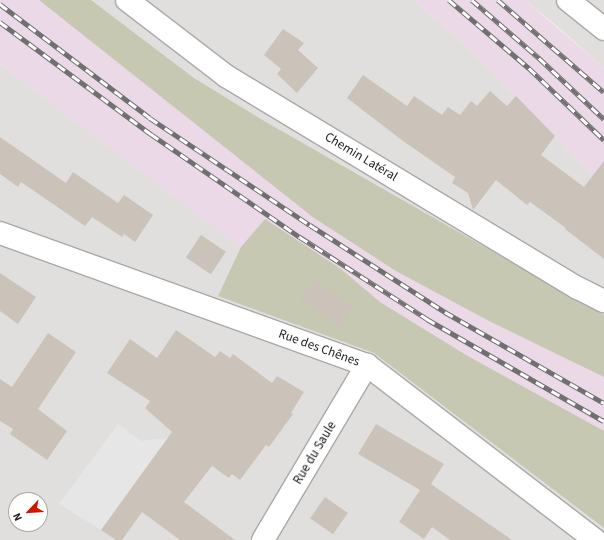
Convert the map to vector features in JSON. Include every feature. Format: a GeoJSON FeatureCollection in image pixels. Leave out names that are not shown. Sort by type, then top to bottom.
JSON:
{"type":"FeatureCollection","features":[{"type":"Feature","properties":{"kind":"street","name":"Chemin Latéral"},"geometry":{"type":"LineString","coordinates":[[127,0],[226,76],[578,288],[604,301]]}},
{"type":"Feature","properties":{"kind":"street"},"geometry":{"type":"LineString","coordinates":[[568,0],[604,29]]}},
{"type":"Feature","properties":{"kind":"street","name":"Rue des Chênes"},"geometry":{"type":"LineString","coordinates":[[0,233],[367,365],[595,540]]}},
{"type":"Feature","properties":{"kind":"street","name":"Rue du Saule"},"geometry":{"type":"LineString","coordinates":[[263,540],[367,365]]}},
{"type":"Feature","properties":{"kind":"shaded area"},"geometry":{"type":"Polygon","coordinates":[[[0,0],[91,0],[194,78],[266,122],[604,315],[604,528],[374,353],[218,296],[240,247],[0,64],[0,0]]]}},
{"type":"Feature","properties":{"kind":"shaded area"},"geometry":{"type":"Polygon","coordinates":[[[39,0],[91,0],[194,78],[266,122],[604,315],[604,377],[489,321],[396,271],[314,218],[39,0]]]}},
{"type":"Feature","properties":{"kind":"shaded area"},"geometry":{"type":"Polygon","coordinates":[[[91,0],[414,0],[461,41],[604,186],[604,315],[266,122],[194,78],[91,0]]]}},
{"type":"Feature","properties":{"kind":"shaded area"},"geometry":{"type":"Polygon","coordinates":[[[414,0],[525,0],[604,68],[604,186],[461,41],[414,0]]]}},
{"type":"Feature","properties":{"kind":"shaded area"},"geometry":{"type":"Polygon","coordinates":[[[525,0],[604,0],[604,68],[558,27],[525,0]]]}},
{"type":"Feature","properties":{"kind":"shaded area"},"geometry":{"type":"Polygon","coordinates":[[[0,64],[241,247],[218,296],[374,353],[604,528],[604,540],[0,540],[0,64]]]}},
{"type":"Feature","properties":{"kind":"shaded area"},"geometry":{"type":"Polygon","coordinates":[[[265,219],[341,269],[380,302],[466,355],[604,431],[604,528],[374,353],[218,296],[241,247],[265,219]]]}},
{"type":"Feature","properties":{"kind":"shaded area"},"geometry":{"type":"Polygon","coordinates":[[[118,424],[141,441],[168,438],[101,530],[59,504],[118,424]]]}},
{"type":"Feature","properties":{"kind":"building"},"geometry":{"type":"Polygon","coordinates":[[[283,29],[304,43],[298,50],[318,68],[297,93],[277,74],[281,69],[264,55],[283,29]]]}},
{"type":"Feature","properties":{"kind":"building"},"geometry":{"type":"Polygon","coordinates":[[[363,75],[407,106],[414,96],[442,115],[448,107],[460,115],[471,101],[477,106],[490,91],[507,106],[516,96],[555,136],[541,155],[584,187],[604,161],[604,259],[565,229],[566,228],[530,202],[527,205],[496,180],[473,210],[468,193],[452,183],[455,177],[403,141],[347,98],[363,75]]]}},
{"type":"Feature","properties":{"kind":"building"},"geometry":{"type":"Polygon","coordinates":[[[0,137],[66,183],[73,172],[118,203],[124,195],[153,215],[135,242],[124,234],[122,237],[92,217],[85,226],[21,182],[18,187],[0,174],[0,137]]]}},
{"type":"Feature","properties":{"kind":"building"},"geometry":{"type":"Polygon","coordinates":[[[201,235],[226,252],[211,274],[186,257],[201,235]]]}},
{"type":"Feature","properties":{"kind":"building"},"geometry":{"type":"Polygon","coordinates":[[[0,273],[36,297],[18,324],[0,311],[0,273]]]}},
{"type":"Feature","properties":{"kind":"building"},"geometry":{"type":"Polygon","coordinates":[[[314,280],[354,306],[341,327],[300,301],[314,280]]]}},
{"type":"Feature","properties":{"kind":"building"},"geometry":{"type":"Polygon","coordinates":[[[176,330],[215,357],[220,351],[230,358],[233,354],[272,383],[277,376],[304,392],[291,413],[293,414],[269,447],[266,445],[240,480],[232,474],[229,478],[212,466],[184,502],[235,540],[180,540],[142,512],[122,540],[116,540],[101,530],[172,432],[145,408],[150,401],[107,373],[130,339],[157,358],[176,330]]]}},
{"type":"Feature","properties":{"kind":"building"},"geometry":{"type":"Polygon","coordinates":[[[48,333],[76,352],[38,409],[67,431],[47,460],[10,434],[13,429],[0,421],[0,379],[12,387],[48,333]]]}},
{"type":"Feature","properties":{"kind":"building"},"geometry":{"type":"Polygon","coordinates":[[[376,424],[444,464],[431,484],[512,540],[450,540],[432,527],[424,539],[399,522],[420,490],[358,454],[376,424]]]}},
{"type":"Feature","properties":{"kind":"building"},"geometry":{"type":"Polygon","coordinates":[[[325,497],[348,513],[333,534],[310,518],[325,497]]]}},
{"type":"Feature","properties":{"kind":"railway"},"geometry":{"type":"LineString","coordinates":[[449,0],[529,68],[604,140]]}},
{"type":"Feature","properties":{"kind":"railway"},"geometry":{"type":"LineString","coordinates":[[472,0],[539,58],[604,119]]}},
{"type":"Feature","properties":{"kind":"railway"},"geometry":{"type":"LineString","coordinates":[[498,0],[604,92]]}},
{"type":"Feature","properties":{"kind":"railway"},"geometry":{"type":"LineString","coordinates":[[0,4],[150,118],[310,225],[445,312],[604,403]]}},
{"type":"Feature","properties":{"kind":"railway"},"geometry":{"type":"LineString","coordinates":[[0,22],[151,134],[300,237],[427,319],[604,421]]}}]}
